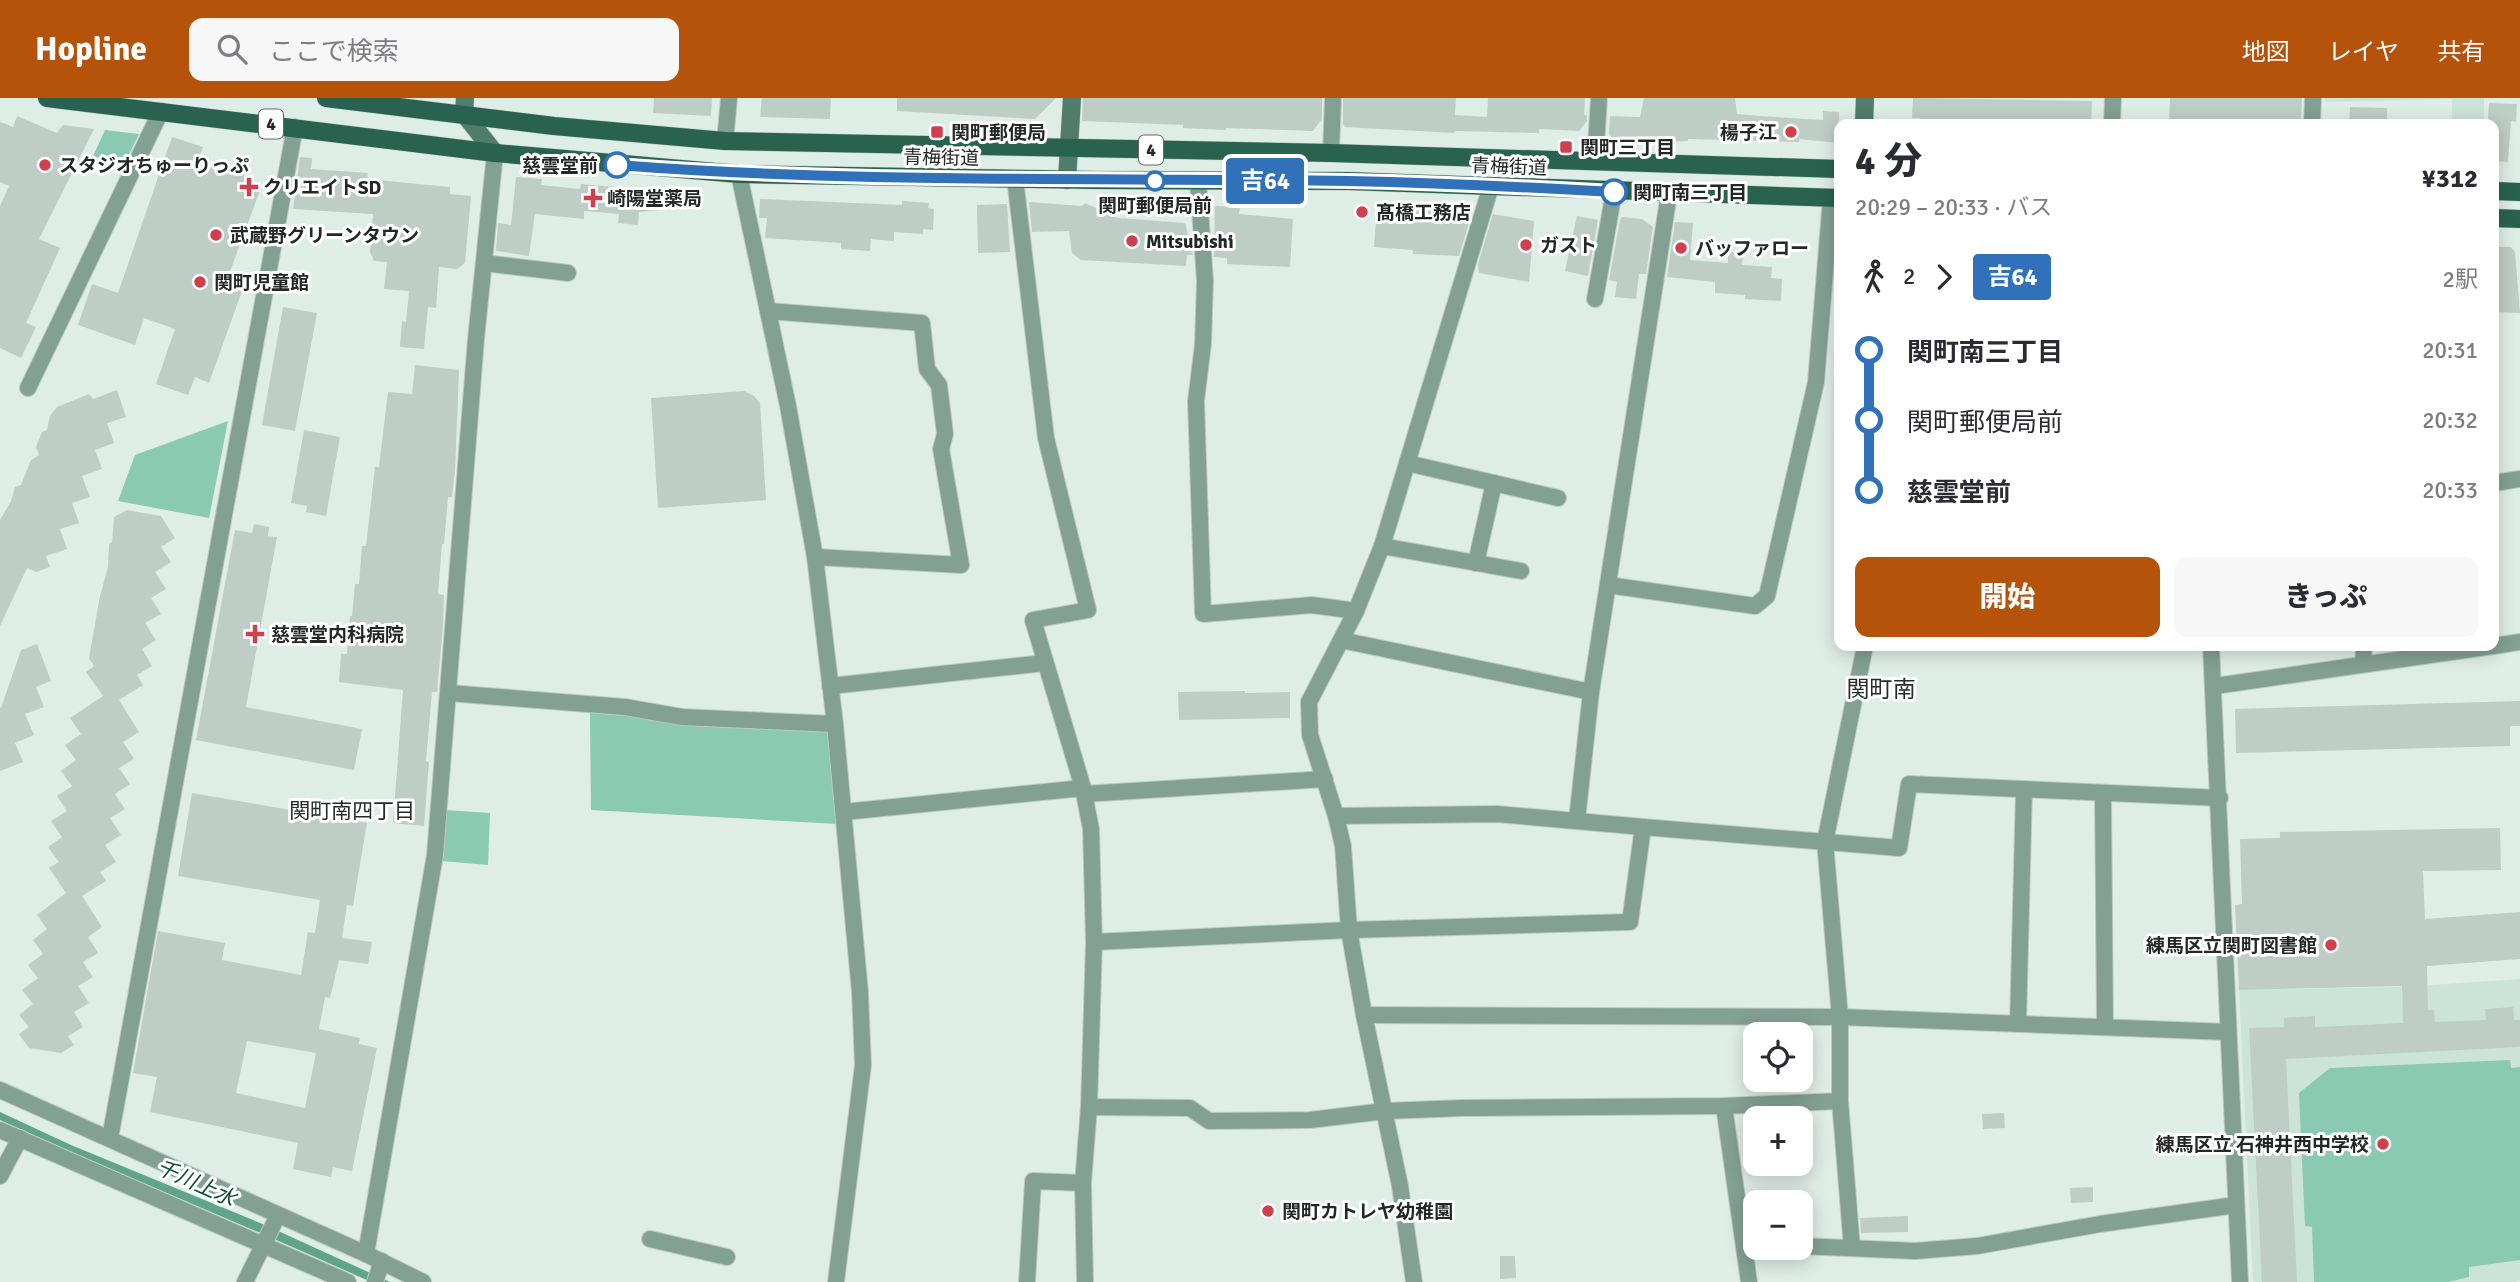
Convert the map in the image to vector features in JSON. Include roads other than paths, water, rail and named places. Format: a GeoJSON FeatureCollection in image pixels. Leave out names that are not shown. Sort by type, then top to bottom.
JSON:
{"type":"FeatureCollection","features":[{"type":"Feature","properties":{"kind":"main road","name":"青梅街道"},"geometry":{"type":"LineString","coordinates":[[47,98],[495,153],[739,174],[1067,180],[1348,181],[1834,198]]}},
{"type":"Feature","properties":{"kind":"main road","name":"青梅街道"},"geometry":{"type":"LineString","coordinates":[[326,98],[464,106],[618,133],[725,141],[1331,153],[1834,169]]}},
{"type":"Feature","properties":{"kind":"main road"},"geometry":{"type":"LineString","coordinates":[[2499,191],[2520,192]]}},
{"type":"Feature","properties":{"kind":"main road"},"geometry":{"type":"LineString","coordinates":[[2499,218],[2520,219]]}},
{"type":"Feature","properties":{"kind":"street"},"geometry":{"type":"LineString","coordinates":[[725,141],[729,98]]}},
{"type":"Feature","properties":{"kind":"street"},"geometry":{"type":"LineString","coordinates":[[1067,180],[1072,98]]}},
{"type":"Feature","properties":{"kind":"street"},"geometry":{"type":"LineString","coordinates":[[1331,153],[1333,98]]}},
{"type":"Feature","properties":{"kind":"street"},"geometry":{"type":"LineString","coordinates":[[1595,162],[1599,98]]}},
{"type":"Feature","properties":{"kind":"street"},"geometry":{"type":"LineString","coordinates":[[1864,119],[1866,98]]}},
{"type":"Feature","properties":{"kind":"street"},"geometry":{"type":"LineString","coordinates":[[2112,119],[2113,98]]}},
{"type":"Feature","properties":{"kind":"street"},"geometry":{"type":"LineString","coordinates":[[2312,119],[2314,98]]}},
{"type":"Feature","properties":{"kind":"street"},"geometry":{"type":"LineString","coordinates":[[366,1254],[435,855],[449,693],[495,153],[464,106]]}},
{"type":"Feature","properties":{"kind":"street"},"geometry":{"type":"LineString","coordinates":[[28,388],[160,111]]}},
{"type":"Feature","properties":{"kind":"street"},"geometry":{"type":"LineString","coordinates":[[110,1138],[295,127]]}},
{"type":"Feature","properties":{"kind":"street"},"geometry":{"type":"LineString","coordinates":[[739,174],[815,557],[835,724],[860,992],[863,1065],[836,1282]]}},
{"type":"Feature","properties":{"kind":"street"},"geometry":{"type":"LineString","coordinates":[[1015,179],[1046,438],[1088,610],[1033,620],[1083,791],[1091,829],[1094,942],[1089,1107],[1083,1183],[1085,1282]]}},
{"type":"Feature","properties":{"kind":"street"},"geometry":{"type":"LineString","coordinates":[[1198,181],[1205,281],[1203,344],[1196,401],[1203,614],[1312,606],[1356,611]]}},
{"type":"Feature","properties":{"kind":"street"},"geometry":{"type":"LineString","coordinates":[[1414,1282],[1401,1186],[1364,1015],[1349,930],[1343,846],[1310,735],[1309,702],[1356,611],[1382,546],[1491,186]]}},
{"type":"Feature","properties":{"kind":"street"},"geometry":{"type":"LineString","coordinates":[[1595,299],[1614,192]]}},
{"type":"Feature","properties":{"kind":"street"},"geometry":{"type":"LineString","coordinates":[[1577,820],[1591,692],[1669,194]]}},
{"type":"Feature","properties":{"kind":"street"},"geometry":{"type":"LineString","coordinates":[[1608,585],[1755,606],[1767,596],[1816,382],[1834,208]]}},
{"type":"Feature","properties":{"kind":"street"},"geometry":{"type":"LineString","coordinates":[[484,262],[569,273]]}},
{"type":"Feature","properties":{"kind":"street"},"geometry":{"type":"LineString","coordinates":[[768,311],[922,323],[928,369],[939,384],[945,434],[941,449],[961,565],[815,557]]}},
{"type":"Feature","properties":{"kind":"street"},"geometry":{"type":"LineString","coordinates":[[1407,463],[1558,498]]}},
{"type":"Feature","properties":{"kind":"street"},"geometry":{"type":"LineString","coordinates":[[2499,482],[2520,479]]}},
{"type":"Feature","properties":{"kind":"street"},"geometry":{"type":"LineString","coordinates":[[1476,563],[1494,483]]}},
{"type":"Feature","properties":{"kind":"street"},"geometry":{"type":"LineString","coordinates":[[1382,546],[1521,571]]}},
{"type":"Feature","properties":{"kind":"street"},"geometry":{"type":"LineString","coordinates":[[1341,640],[1591,692]]}},
{"type":"Feature","properties":{"kind":"street"},"geometry":{"type":"LineString","coordinates":[[2499,645],[2520,642]]}},
{"type":"Feature","properties":{"kind":"street"},"geometry":{"type":"LineString","coordinates":[[1852,1248],[1840,1101],[1840,1017],[1825,842],[1864,651]]}},
{"type":"Feature","properties":{"kind":"street"},"geometry":{"type":"LineString","coordinates":[[2212,651],[2240,1282]]}},
{"type":"Feature","properties":{"kind":"street"},"geometry":{"type":"LineString","coordinates":[[2363,664],[2364,651]]}},
{"type":"Feature","properties":{"kind":"street"},"geometry":{"type":"LineString","coordinates":[[2215,686],[2457,651]]}},
{"type":"Feature","properties":{"kind":"street"},"geometry":{"type":"LineString","coordinates":[[830,686],[1045,663]]}},
{"type":"Feature","properties":{"kind":"street"},"geometry":{"type":"LineString","coordinates":[[449,693],[613,706],[682,717],[835,724]]}},
{"type":"Feature","properties":{"kind":"street"},"geometry":{"type":"LineString","coordinates":[[844,812],[1083,791],[1325,779]]}},
{"type":"Feature","properties":{"kind":"street"},"geometry":{"type":"LineString","coordinates":[[1336,816],[1497,814],[1899,848],[1909,784],[2220,799]]}},
{"type":"Feature","properties":{"kind":"street"},"geometry":{"type":"LineString","coordinates":[[2018,1024],[2024,789]]}},
{"type":"Feature","properties":{"kind":"street"},"geometry":{"type":"LineString","coordinates":[[2103,794],[2105,1027]]}},
{"type":"Feature","properties":{"kind":"street"},"geometry":{"type":"LineString","coordinates":[[1094,942],[1349,930],[1630,922],[1643,827]]}},
{"type":"Feature","properties":{"kind":"street"},"geometry":{"type":"LineString","coordinates":[[1364,1015],[1840,1017],[2228,1032]]}},
{"type":"Feature","properties":{"kind":"street"},"geometry":{"type":"LineString","coordinates":[[0,1090],[110,1138],[277,1217],[366,1254],[379,1272],[423,1282]]}},
{"type":"Feature","properties":{"kind":"street"},"geometry":{"type":"LineString","coordinates":[[1089,1107],[1190,1108],[1209,1121],[1310,1120],[1385,1111],[1464,1108],[1724,1107],[1840,1101]]}},
{"type":"Feature","properties":{"kind":"street"},"geometry":{"type":"LineString","coordinates":[[1724,1107],[1743,1206]]}},
{"type":"Feature","properties":{"kind":"street"},"geometry":{"type":"LineString","coordinates":[[0,1129],[348,1282]]}},
{"type":"Feature","properties":{"kind":"street"},"geometry":{"type":"LineString","coordinates":[[0,1176],[20,1138]]}},
{"type":"Feature","properties":{"kind":"street"},"geometry":{"type":"LineString","coordinates":[[1027,1282],[1033,1181],[1083,1183]]}},
{"type":"Feature","properties":{"kind":"street"},"geometry":{"type":"LineString","coordinates":[[1813,1246],[1915,1251],[1977,1246],[2101,1224],[2236,1205]]}},
{"type":"Feature","properties":{"kind":"street"},"geometry":{"type":"LineString","coordinates":[[245,1282],[277,1217]]}},
{"type":"Feature","properties":{"kind":"street"},"geometry":{"type":"LineString","coordinates":[[650,1239],[727,1257]]}},
{"type":"Feature","properties":{"kind":"street"},"geometry":{"type":"LineString","coordinates":[[1749,1282],[1750,1260]]}},
{"type":"Feature","properties":{"kind":"place","name":"関町郵便局"},"geometry":{"type":"Point","coordinates":[937,132]}},
{"type":"Feature","properties":{"kind":"place","name":"楊子江"},"geometry":{"type":"Point","coordinates":[1791,132]}},
{"type":"Feature","properties":{"kind":"place","name":"関町三丁目"},"geometry":{"type":"Point","coordinates":[1566,147]}},
{"type":"Feature","properties":{"kind":"place","name":"スタジオちゅーりっぷ"},"geometry":{"type":"Point","coordinates":[45,165]}},
{"type":"Feature","properties":{"kind":"place","name":"慈雲堂前"},"geometry":{"type":"Point","coordinates":[617,165]}},
{"type":"Feature","properties":{"kind":"place","name":"関町郵便局前"},"geometry":{"type":"Point","coordinates":[1155,181]}},
{"type":"Feature","properties":{"kind":"place","name":"クリエイトSD"},"geometry":{"type":"Point","coordinates":[249,187]}},
{"type":"Feature","properties":{"kind":"place","name":"関町南三丁目"},"geometry":{"type":"Point","coordinates":[1614,192]}},
{"type":"Feature","properties":{"kind":"place","name":"崎陽堂薬局"},"geometry":{"type":"Point","coordinates":[593,198]}},
{"type":"Feature","properties":{"kind":"place","name":"髙橋工務店"},"geometry":{"type":"Point","coordinates":[1362,212]}},
{"type":"Feature","properties":{"kind":"place","name":"武蔵野グリーンタウン"},"geometry":{"type":"Point","coordinates":[216,235]}},
{"type":"Feature","properties":{"kind":"place","name":"Mitsubishi"},"geometry":{"type":"Point","coordinates":[1132,241]}},
{"type":"Feature","properties":{"kind":"place","name":"ガスト"},"geometry":{"type":"Point","coordinates":[1526,245]}},
{"type":"Feature","properties":{"kind":"place","name":"バッファロー"},"geometry":{"type":"Point","coordinates":[1681,248]}},
{"type":"Feature","properties":{"kind":"place","name":"関町児童館"},"geometry":{"type":"Point","coordinates":[200,282]}},
{"type":"Feature","properties":{"kind":"place","name":"慈雲堂内科病院"},"geometry":{"type":"Point","coordinates":[255,634]}},
{"type":"Feature","properties":{"kind":"place","name":"練馬区立関町図書館"},"geometry":{"type":"Point","coordinates":[2331,945]}},
{"type":"Feature","properties":{"kind":"place","name":"練馬区立 石神井西中学校"},"geometry":{"type":"Point","coordinates":[2383,1144]}},
{"type":"Feature","properties":{"kind":"place","name":"関町カトレヤ幼稚園"},"geometry":{"type":"Point","coordinates":[1268,1211]}},
{"type":"Feature","properties":{"kind":"district","name":"関町南"},"geometry":{"type":"Point","coordinates":[1881,689]}},
{"type":"Feature","properties":{"kind":"district","name":"関町南四丁目"},"geometry":{"type":"Point","coordinates":[352,811]}},
{"type":"Feature","properties":{"kind":"water label","name":"千川上水"},"geometry":{"type":"Point","coordinates":[196,1183]}}]}
